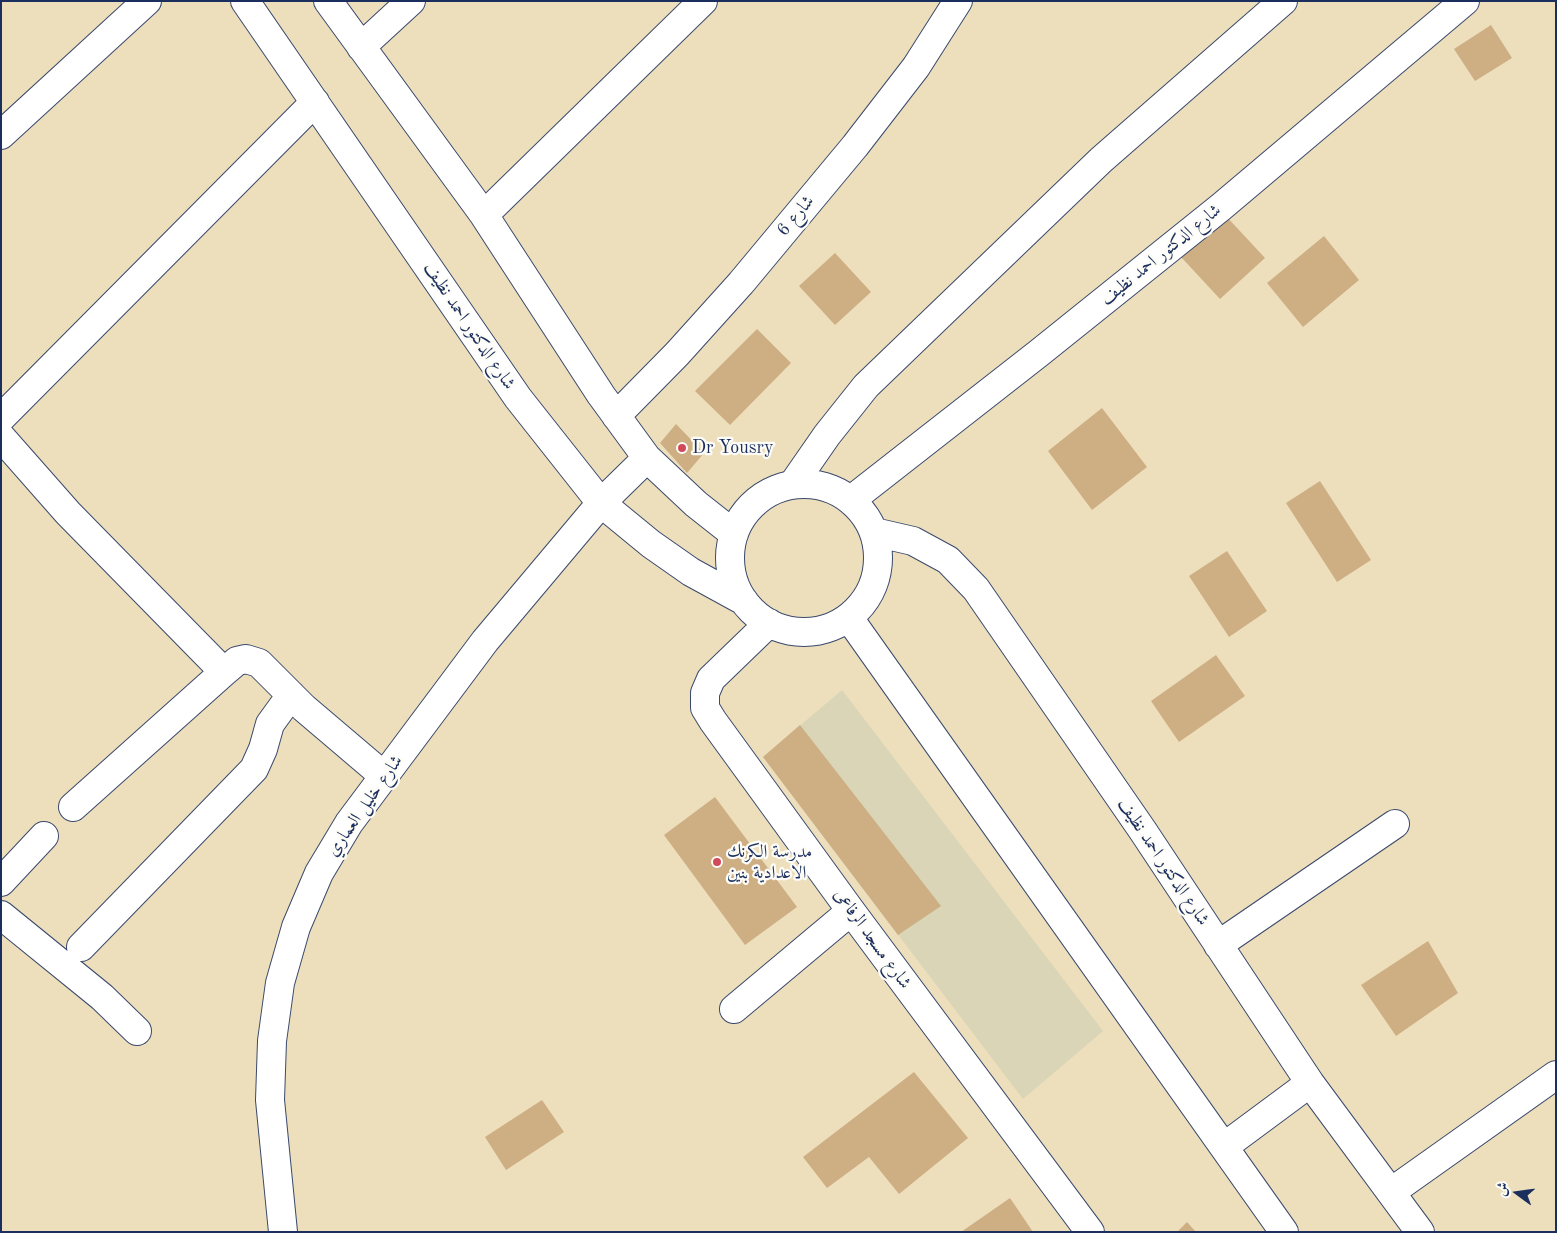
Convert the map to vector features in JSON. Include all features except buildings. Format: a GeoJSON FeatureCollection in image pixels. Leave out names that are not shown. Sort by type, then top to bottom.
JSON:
{"type":"FeatureCollection","features":[{"type":"Feature","properties":{"kind":"street"},"geometry":{"type":"LineString","coordinates":[[1,135],[147,1]]}},
{"type":"Feature","properties":{"kind":"street","name":"شارع الدكتور احمد نظيف"},"geometry":{"type":"LineString","coordinates":[[245,1],[518,398],[601,503],[651,544],[683,566],[744,601]]}},
{"type":"Feature","properties":{"kind":"street"},"geometry":{"type":"LineString","coordinates":[[328,1],[484,214],[616,416],[647,458],[696,504],[734,534]]}},
{"type":"Feature","properties":{"kind":"street"},"geometry":{"type":"LineString","coordinates":[[361,47],[411,1]]}},
{"type":"Feature","properties":{"kind":"street"},"geometry":{"type":"LineString","coordinates":[[484,214],[703,1]]}},
{"type":"Feature","properties":{"kind":"street","name":"شارع 6"},"geometry":{"type":"LineString","coordinates":[[616,416],[677,354],[741,282],[855,146],[916,67],[958,1]]}},
{"type":"Feature","properties":{"kind":"street"},"geometry":{"type":"LineString","coordinates":[[793,484],[827,435],[866,386],[1100,160],[1283,1]]}},
{"type":"Feature","properties":{"kind":"street","name":"شارع الدكتور احمد نظيف"},"geometry":{"type":"LineString","coordinates":[[851,500],[1221,207],[1465,1]]}},
{"type":"Feature","properties":{"kind":"street"},"geometry":{"type":"LineString","coordinates":[[1,418],[315,102]]}},
{"type":"Feature","properties":{"kind":"street"},"geometry":{"type":"LineString","coordinates":[[1,437],[68,513],[224,672]]}},
{"type":"Feature","properties":{"kind":"street","name":"شارع خليل العماري"},"geometry":{"type":"LineString","coordinates":[[284,1232],[270,1100],[272,1041],[280,983],[296,927],[319,874],[349,823],[485,641],[601,503],[647,458]]}},
{"type":"Feature","properties":{"kind":"street"},"geometry":{"type":"LineString","coordinates":[[793,484],[824,486],[851,500],[864,514],[874,532],[878,555],[875,579],[865,600],[849,618],[830,628],[810,633],[788,631],[769,623],[755,614],[744,601],[733,580],[730,557],[734,534],[743,516],[757,501],[774,490],[793,484]]}},
{"type":"Feature","properties":{"kind":"street","name":"شارع الدكتور احمد نظيف"},"geometry":{"type":"LineString","coordinates":[[874,532],[913,541],[941,556],[948,560],[976,588],[1310,1083],[1420,1232]]}},
{"type":"Feature","properties":{"kind":"street"},"geometry":{"type":"LineString","coordinates":[[849,618],[1225,1146],[1284,1232]]}},
{"type":"Feature","properties":{"kind":"street","name":"شارع مسجد الرفاعى"},"geometry":{"type":"LineString","coordinates":[[769,623],[711,679],[705,693],[706,708],[713,721],[851,910],[1090,1232]]}},
{"type":"Feature","properties":{"kind":"street"},"geometry":{"type":"LineString","coordinates":[[73,807],[237,660],[259,663],[292,695],[384,776]]}},
{"type":"Feature","properties":{"kind":"street"},"geometry":{"type":"LineString","coordinates":[[81,947],[254,769],[263,750],[270,724],[292,695]]}},
{"type":"Feature","properties":{"kind":"street"},"geometry":{"type":"LineString","coordinates":[[1218,945],[1396,824]]}},
{"type":"Feature","properties":{"kind":"street"},"geometry":{"type":"LineString","coordinates":[[1,882],[44,836]]}},
{"type":"Feature","properties":{"kind":"street"},"geometry":{"type":"LineString","coordinates":[[734,1009],[851,910]]}},
{"type":"Feature","properties":{"kind":"street"},"geometry":{"type":"LineString","coordinates":[[1,915],[102,997],[137,1031]]}},
{"type":"Feature","properties":{"kind":"street"},"geometry":{"type":"LineString","coordinates":[[1391,1192],[1556,1076]]}},
{"type":"Feature","properties":{"kind":"street"},"geometry":{"type":"LineString","coordinates":[[1225,1146],[1310,1083]]}},
{"type":"Feature","properties":{"kind":"shaded area"},"geometry":{"type":"Polygon","coordinates":[[[842,690],[1103,1031],[1023,1099],[763,757],[842,690]]]}},
{"type":"Feature","properties":{"kind":"place","name":"Dr Yousry"},"geometry":{"type":"Point","coordinates":[682,448]}},
{"type":"Feature","properties":{"kind":"place","name":"مدرسة الكرنك الاعدادية بنين"},"geometry":{"type":"Point","coordinates":[717,862]}}]}
